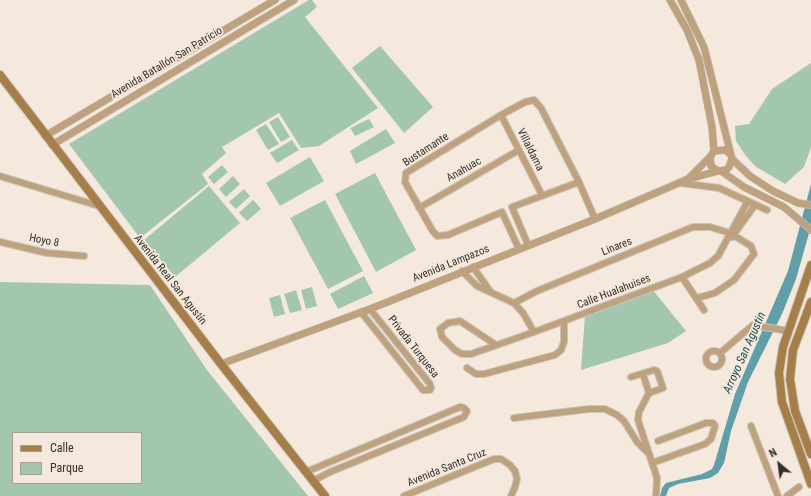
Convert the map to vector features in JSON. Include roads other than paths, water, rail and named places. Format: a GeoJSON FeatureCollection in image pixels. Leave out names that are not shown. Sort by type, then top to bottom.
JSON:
{"type":"FeatureCollection","features":[{"type":"Feature","properties":{"kind":"main road","name":"Avenida Real San Agustín"},"geometry":{"type":"LineString","coordinates":[[0,75],[99,206],[325,496]]}},
{"type":"Feature","properties":{"kind":"main road"},"geometry":{"type":"LineString","coordinates":[[811,265],[806,284],[783,346],[779,373],[782,402],[811,484]]}},
{"type":"Feature","properties":{"kind":"main road"},"geometry":{"type":"LineString","coordinates":[[811,302],[793,350],[790,379],[795,411],[811,454]]}},
{"type":"Feature","properties":{"kind":"street","name":"Avenida Batallón San Patricio"},"geometry":{"type":"LineString","coordinates":[[46,136],[275,0]]}},
{"type":"Feature","properties":{"kind":"street","name":"Avenida Batallón San Patricio"},"geometry":{"type":"LineString","coordinates":[[52,145],[294,0]]}},
{"type":"Feature","properties":{"kind":"street"},"geometry":{"type":"LineString","coordinates":[[670,0],[688,30],[699,60],[712,127],[712,154],[710,164],[744,187],[784,207],[811,230]]}},
{"type":"Feature","properties":{"kind":"street"},"geometry":{"type":"LineString","coordinates":[[681,0],[704,48],[730,156],[729,167],[719,171]]}},
{"type":"Feature","properties":{"kind":"street","name":"Bustamante"},"geometry":{"type":"LineString","coordinates":[[519,249],[502,212],[441,237],[432,230],[419,208],[405,182],[406,173],[528,100],[537,102],[579,182],[595,219]]}},
{"type":"Feature","properties":{"kind":"street","name":"Villaldama"},"geometry":{"type":"LineString","coordinates":[[501,115],[542,195]]}},
{"type":"Feature","properties":{"kind":"street"},"geometry":{"type":"LineString","coordinates":[[712,154],[719,149],[730,156],[756,181],[798,203],[811,205]]}},
{"type":"Feature","properties":{"kind":"street","name":"Anahuac"},"geometry":{"type":"LineString","coordinates":[[419,208],[519,150]]}},
{"type":"Feature","properties":{"kind":"street","name":"Avenida Lampazos"},"geometry":{"type":"LineString","coordinates":[[688,179],[712,154]]}},
{"type":"Feature","properties":{"kind":"street","name":"Avenida Lampazos"},"geometry":{"type":"LineString","coordinates":[[221,364],[370,309],[595,219],[688,179],[719,171]]}},
{"type":"Feature","properties":{"kind":"street"},"geometry":{"type":"LineString","coordinates":[[0,176],[99,206]]}},
{"type":"Feature","properties":{"kind":"street"},"geometry":{"type":"LineString","coordinates":[[528,245],[512,207],[579,182]]}},
{"type":"Feature","properties":{"kind":"street"},"geometry":{"type":"LineString","coordinates":[[680,183],[719,188],[767,210]]}},
{"type":"Feature","properties":{"kind":"street","name":"Calle Hualahuises"},"geometry":{"type":"LineString","coordinates":[[496,345],[460,321],[448,323],[440,329],[444,340],[462,354],[471,354],[534,332],[682,277],[715,259],[732,234],[748,201]]}},
{"type":"Feature","properties":{"kind":"street","name":"Calle Hualahuises"},"geometry":{"type":"LineString","coordinates":[[732,234],[756,205]]}},
{"type":"Feature","properties":{"kind":"street","name":"Linares"},"geometry":{"type":"LineString","coordinates":[[514,303],[537,291],[693,227],[705,226],[732,234],[751,246],[754,254],[728,285],[715,293],[697,298]]}},
{"type":"Feature","properties":{"kind":"street","name":"Hoyo 8"},"geometry":{"type":"LineString","coordinates":[[0,242],[47,253],[84,256]]}},
{"type":"Feature","properties":{"kind":"street"},"geometry":{"type":"LineString","coordinates":[[473,267],[490,291]]}},
{"type":"Feature","properties":{"kind":"street"},"geometry":{"type":"LineString","coordinates":[[462,271],[477,286],[514,303],[523,313],[534,332]]}},
{"type":"Feature","properties":{"kind":"street"},"geometry":{"type":"LineString","coordinates":[[682,277],[704,310]]}},
{"type":"Feature","properties":{"kind":"street","name":"Privada Turquesa"},"geometry":{"type":"LineString","coordinates":[[361,312],[423,390],[430,390],[430,384],[370,309]]}},
{"type":"Feature","properties":{"kind":"street"},"geometry":{"type":"LineString","coordinates":[[467,368],[476,374],[484,374],[555,355],[561,350],[564,342],[564,321]]}},
{"type":"Feature","properties":{"kind":"street"},"geometry":{"type":"LineString","coordinates":[[720,353],[749,327],[759,325],[788,331]]}},
{"type":"Feature","properties":{"kind":"street"},"geometry":{"type":"LineString","coordinates":[[397,356],[404,351]]}},
{"type":"Feature","properties":{"kind":"street"},"geometry":{"type":"LineString","coordinates":[[631,377],[656,370],[663,384],[662,389],[649,393]]}},
{"type":"Feature","properties":{"kind":"street"},"geometry":{"type":"LineString","coordinates":[[643,374],[649,393],[638,416],[648,453],[657,478],[656,496]]}},
{"type":"Feature","properties":{"kind":"street"},"geometry":{"type":"LineString","coordinates":[[306,472],[390,438],[460,407],[467,411],[464,417],[393,445],[330,472],[313,481]]}},
{"type":"Feature","properties":{"kind":"street"},"geometry":{"type":"LineString","coordinates":[[514,418],[589,409],[605,409],[614,413],[624,421],[637,442],[648,453]]}},
{"type":"Feature","properties":{"kind":"street"},"geometry":{"type":"LineString","coordinates":[[652,463],[705,444],[711,439],[715,426],[713,423],[706,422],[658,441]]}},
{"type":"Feature","properties":{"kind":"street"},"geometry":{"type":"LineString","coordinates":[[751,426],[778,496]]}},
{"type":"Feature","properties":{"kind":"street"},"geometry":{"type":"LineString","coordinates":[[390,438],[393,445]]}},
{"type":"Feature","properties":{"kind":"street","name":"Avenida Santa Cruz"},"geometry":{"type":"LineString","coordinates":[[404,496],[494,459],[501,459],[510,465],[515,471],[515,487],[511,496]]}},
{"type":"Feature","properties":{"kind":"street"},"geometry":{"type":"LineString","coordinates":[[787,496],[799,487]]}},
{"type":"Feature","properties":{"kind":"water"},"geometry":{"type":"Polygon","coordinates":[[[811,184],[811,226],[796,279],[782,314],[748,382],[731,431],[724,463],[718,473],[710,478],[678,484],[669,488],[666,496],[660,496],[662,488],[666,483],[702,474],[712,469],[714,465],[735,394],[788,271],[811,184]]]}},
{"type":"Feature","properties":{"kind":"water label","name":"Arroyo San Agustin"},"geometry":{"type":"Point","coordinates":[745,353]}}]}
